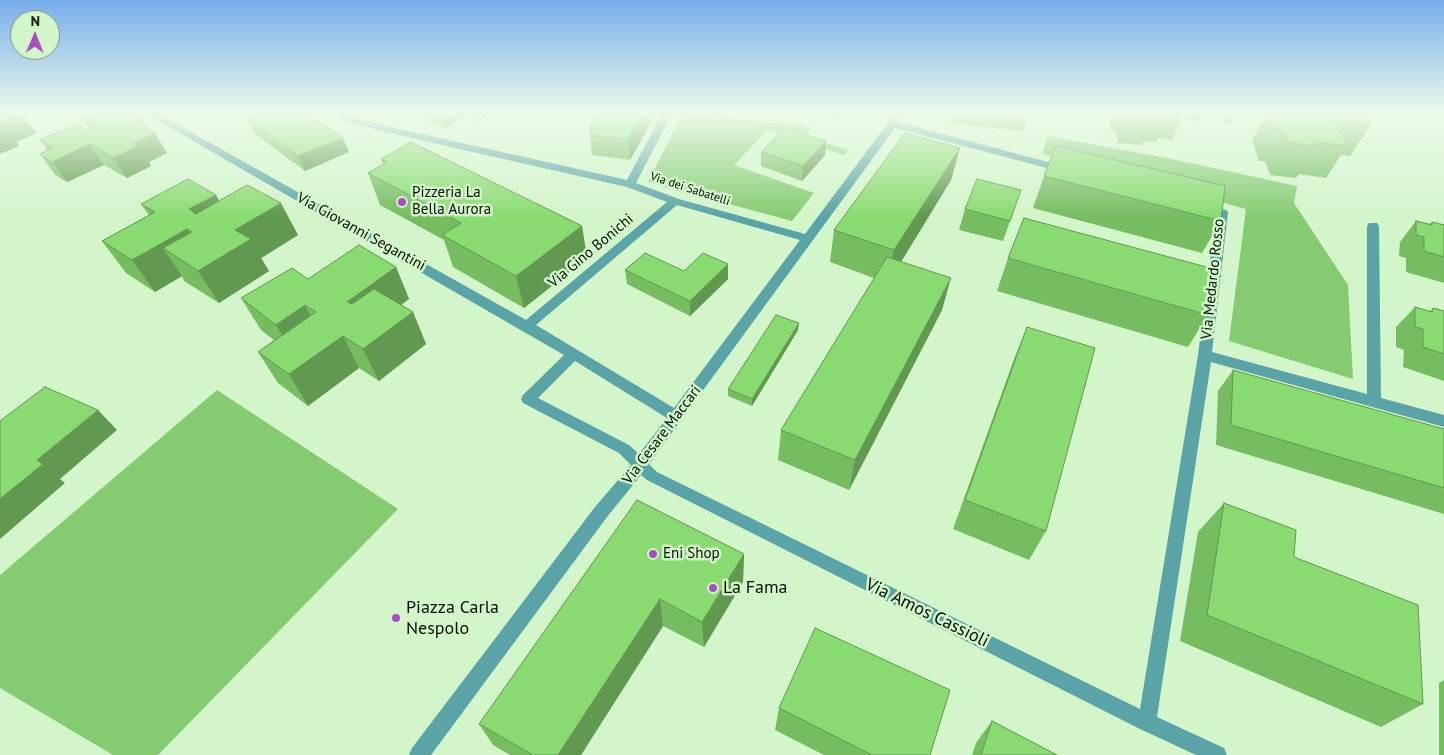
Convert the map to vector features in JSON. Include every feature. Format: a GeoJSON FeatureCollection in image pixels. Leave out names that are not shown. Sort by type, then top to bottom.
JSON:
{"type":"FeatureCollection","features":[{"type":"Feature","properties":{"kind":"street","name":"Via Giovanni Segantini"},"geometry":{"type":"LineString","coordinates":[[210,147],[527,326],[675,416]]}},
{"type":"Feature","properties":{"kind":"street","name":"Via dei Sabatelli"},"geometry":{"type":"LineString","coordinates":[[466,147],[630,184],[675,200],[809,239]]}},
{"type":"Feature","properties":{"kind":"street"},"geometry":{"type":"LineString","coordinates":[[630,184],[649,147]]}},
{"type":"Feature","properties":{"kind":"street","name":"Via Cesare Maccari"},"geometry":{"type":"LineString","coordinates":[[419,755],[601,512],[640,465],[876,147]]}},
{"type":"Feature","properties":{"kind":"street"},"geometry":{"type":"LineString","coordinates":[[981,147],[1078,173]]}},
{"type":"Feature","properties":{"kind":"street","name":"Via Gino Bonichi"},"geometry":{"type":"LineString","coordinates":[[527,326],[675,200]]}},
{"type":"Feature","properties":{"kind":"street","name":"Via Medardo Rosso"},"geometry":{"type":"LineString","coordinates":[[1147,722],[1205,355],[1222,212],[1202,207]]}},
{"type":"Feature","properties":{"kind":"street"},"geometry":{"type":"LineString","coordinates":[[1373,226],[1374,402]]}},
{"type":"Feature","properties":{"kind":"street"},"geometry":{"type":"LineString","coordinates":[[573,355],[528,399],[624,449],[640,465]]}},
{"type":"Feature","properties":{"kind":"street","name":"Via Medardo Rosso"},"geometry":{"type":"LineString","coordinates":[[1205,355],[1444,421]]}},
{"type":"Feature","properties":{"kind":"street","name":"Via Amos Cassioli"},"geometry":{"type":"LineString","coordinates":[[640,465],[652,476],[1217,755]]}},
{"type":"Feature","properties":{"kind":"green space"},"geometry":{"type":"Polygon","coordinates":[[[665,147],[751,147],[734,165],[814,193],[792,221],[648,182],[665,147]]]}},
{"type":"Feature","properties":{"kind":"green space"},"geometry":{"type":"Polygon","coordinates":[[[819,147],[839,147],[848,150],[844,155],[819,147]]]}},
{"type":"Feature","properties":{"kind":"green space"},"geometry":{"type":"Polygon","coordinates":[[[1044,147],[1109,147],[1297,186],[1294,203],[1348,285],[1353,379],[1229,341],[1246,209],[1042,154],[1044,147]]]}},
{"type":"Feature","properties":{"kind":"green space"},"geometry":{"type":"Polygon","coordinates":[[[217,390],[398,509],[158,755],[113,755],[0,688],[0,575],[217,390]]]}},
{"type":"Feature","properties":{"kind":"building"},"geometry":{"type":"Polygon","coordinates":[[[83,147],[52,162],[40,154],[53,148],[83,147]]]}},
{"type":"Feature","properties":{"kind":"building"},"geometry":{"type":"Polygon","coordinates":[[[95,147],[136,147],[113,158],[95,147]]]}},
{"type":"Feature","properties":{"kind":"building"},"geometry":{"type":"Polygon","coordinates":[[[286,147],[320,147],[298,156],[286,147]]]}},
{"type":"Feature","properties":{"kind":"building"},"geometry":{"type":"Polygon","coordinates":[[[402,147],[422,147],[582,226],[516,276],[442,235],[461,223],[368,173],[387,162],[381,159],[402,147]]]}},
{"type":"Feature","properties":{"kind":"building"},"geometry":{"type":"Polygon","coordinates":[[[766,147],[820,147],[803,166],[761,152],[766,147]]]}},
{"type":"Feature","properties":{"kind":"building"},"geometry":{"type":"Polygon","coordinates":[[[895,147],[960,148],[894,250],[834,230],[895,147]]]}},
{"type":"Feature","properties":{"kind":"building"},"geometry":{"type":"Polygon","coordinates":[[[1056,147],[1061,147],[1225,186],[1221,221],[1044,176],[1056,147]]]}},
{"type":"Feature","properties":{"kind":"building"},"geometry":{"type":"Polygon","coordinates":[[[188,179],[216,195],[189,209],[196,214],[247,185],[281,203],[235,230],[251,239],[198,271],[163,248],[192,232],[187,229],[132,260],[102,241],[155,212],[141,204],[188,179]]]}},
{"type":"Feature","properties":{"kind":"building"},"geometry":{"type":"Polygon","coordinates":[[[977,179],[1021,190],[1010,221],[965,209],[977,179]]]}},
{"type":"Feature","properties":{"kind":"building"},"geometry":{"type":"Polygon","coordinates":[[[1024,218],[1214,269],[1208,315],[1008,258],[1024,218]]]}},
{"type":"Feature","properties":{"kind":"building"},"geometry":{"type":"Polygon","coordinates":[[[1416,221],[1432,225],[1432,222],[1444,225],[1444,257],[1424,251],[1424,237],[1416,235],[1416,221]]]}},
{"type":"Feature","properties":{"kind":"building"},"geometry":{"type":"Polygon","coordinates":[[[359,245],[396,267],[347,302],[352,304],[374,289],[413,312],[363,349],[343,336],[289,374],[258,352],[316,312],[305,305],[276,325],[241,298],[292,268],[308,279],[359,245]]]}},
{"type":"Feature","properties":{"kind":"building"},"geometry":{"type":"Polygon","coordinates":[[[645,253],[684,271],[703,253],[728,264],[690,301],[625,270],[645,253]]]}},
{"type":"Feature","properties":{"kind":"building"},"geometry":{"type":"Polygon","coordinates":[[[887,257],[951,278],[855,460],[781,430],[887,257]]]}},
{"type":"Feature","properties":{"kind":"building"},"geometry":{"type":"Polygon","coordinates":[[[1415,307],[1432,312],[1433,308],[1444,311],[1444,354],[1423,347],[1423,329],[1415,327],[1415,307]]]}},
{"type":"Feature","properties":{"kind":"building"},"geometry":{"type":"Polygon","coordinates":[[[776,315],[799,323],[752,399],[728,389],[776,315]]]}},
{"type":"Feature","properties":{"kind":"building"},"geometry":{"type":"Polygon","coordinates":[[[1027,327],[1095,348],[1046,531],[965,500],[1027,327]]]}},
{"type":"Feature","properties":{"kind":"building"},"geometry":{"type":"Polygon","coordinates":[[[1233,370],[1444,429],[1444,488],[1231,425],[1233,370]]]}},
{"type":"Feature","properties":{"kind":"building"},"geometry":{"type":"Polygon","coordinates":[[[45,387],[98,410],[37,460],[43,464],[0,499],[0,421],[45,387]]]}},
{"type":"Feature","properties":{"kind":"building"},"geometry":{"type":"Polygon","coordinates":[[[637,500],[744,554],[702,622],[660,599],[558,755],[533,755],[479,724],[637,500]]]}},
{"type":"Feature","properties":{"kind":"building"},"geometry":{"type":"Polygon","coordinates":[[[1224,503],[1296,530],[1294,557],[1418,605],[1423,704],[1207,615],[1224,503]]]}},
{"type":"Feature","properties":{"kind":"building"},"geometry":{"type":"Polygon","coordinates":[[[815,628],[950,690],[930,755],[872,755],[779,708],[815,628]]]}},
{"type":"Feature","properties":{"kind":"building"},"geometry":{"type":"Polygon","coordinates":[[[992,721],[1057,755],[981,755],[992,721]]]}},
{"type":"Feature","properties":{"kind":"place","name":"Pizzeria La Bella Aurora"},"geometry":{"type":"Point","coordinates":[402,202]}},
{"type":"Feature","properties":{"kind":"place","name":"Eni Shop"},"geometry":{"type":"Point","coordinates":[653,554]}},
{"type":"Feature","properties":{"kind":"place","name":"La Fama"},"geometry":{"type":"Point","coordinates":[713,588]}},
{"type":"Feature","properties":{"kind":"place","name":"Piazza Carla Nespolo"},"geometry":{"type":"Point","coordinates":[396,618]}}]}
